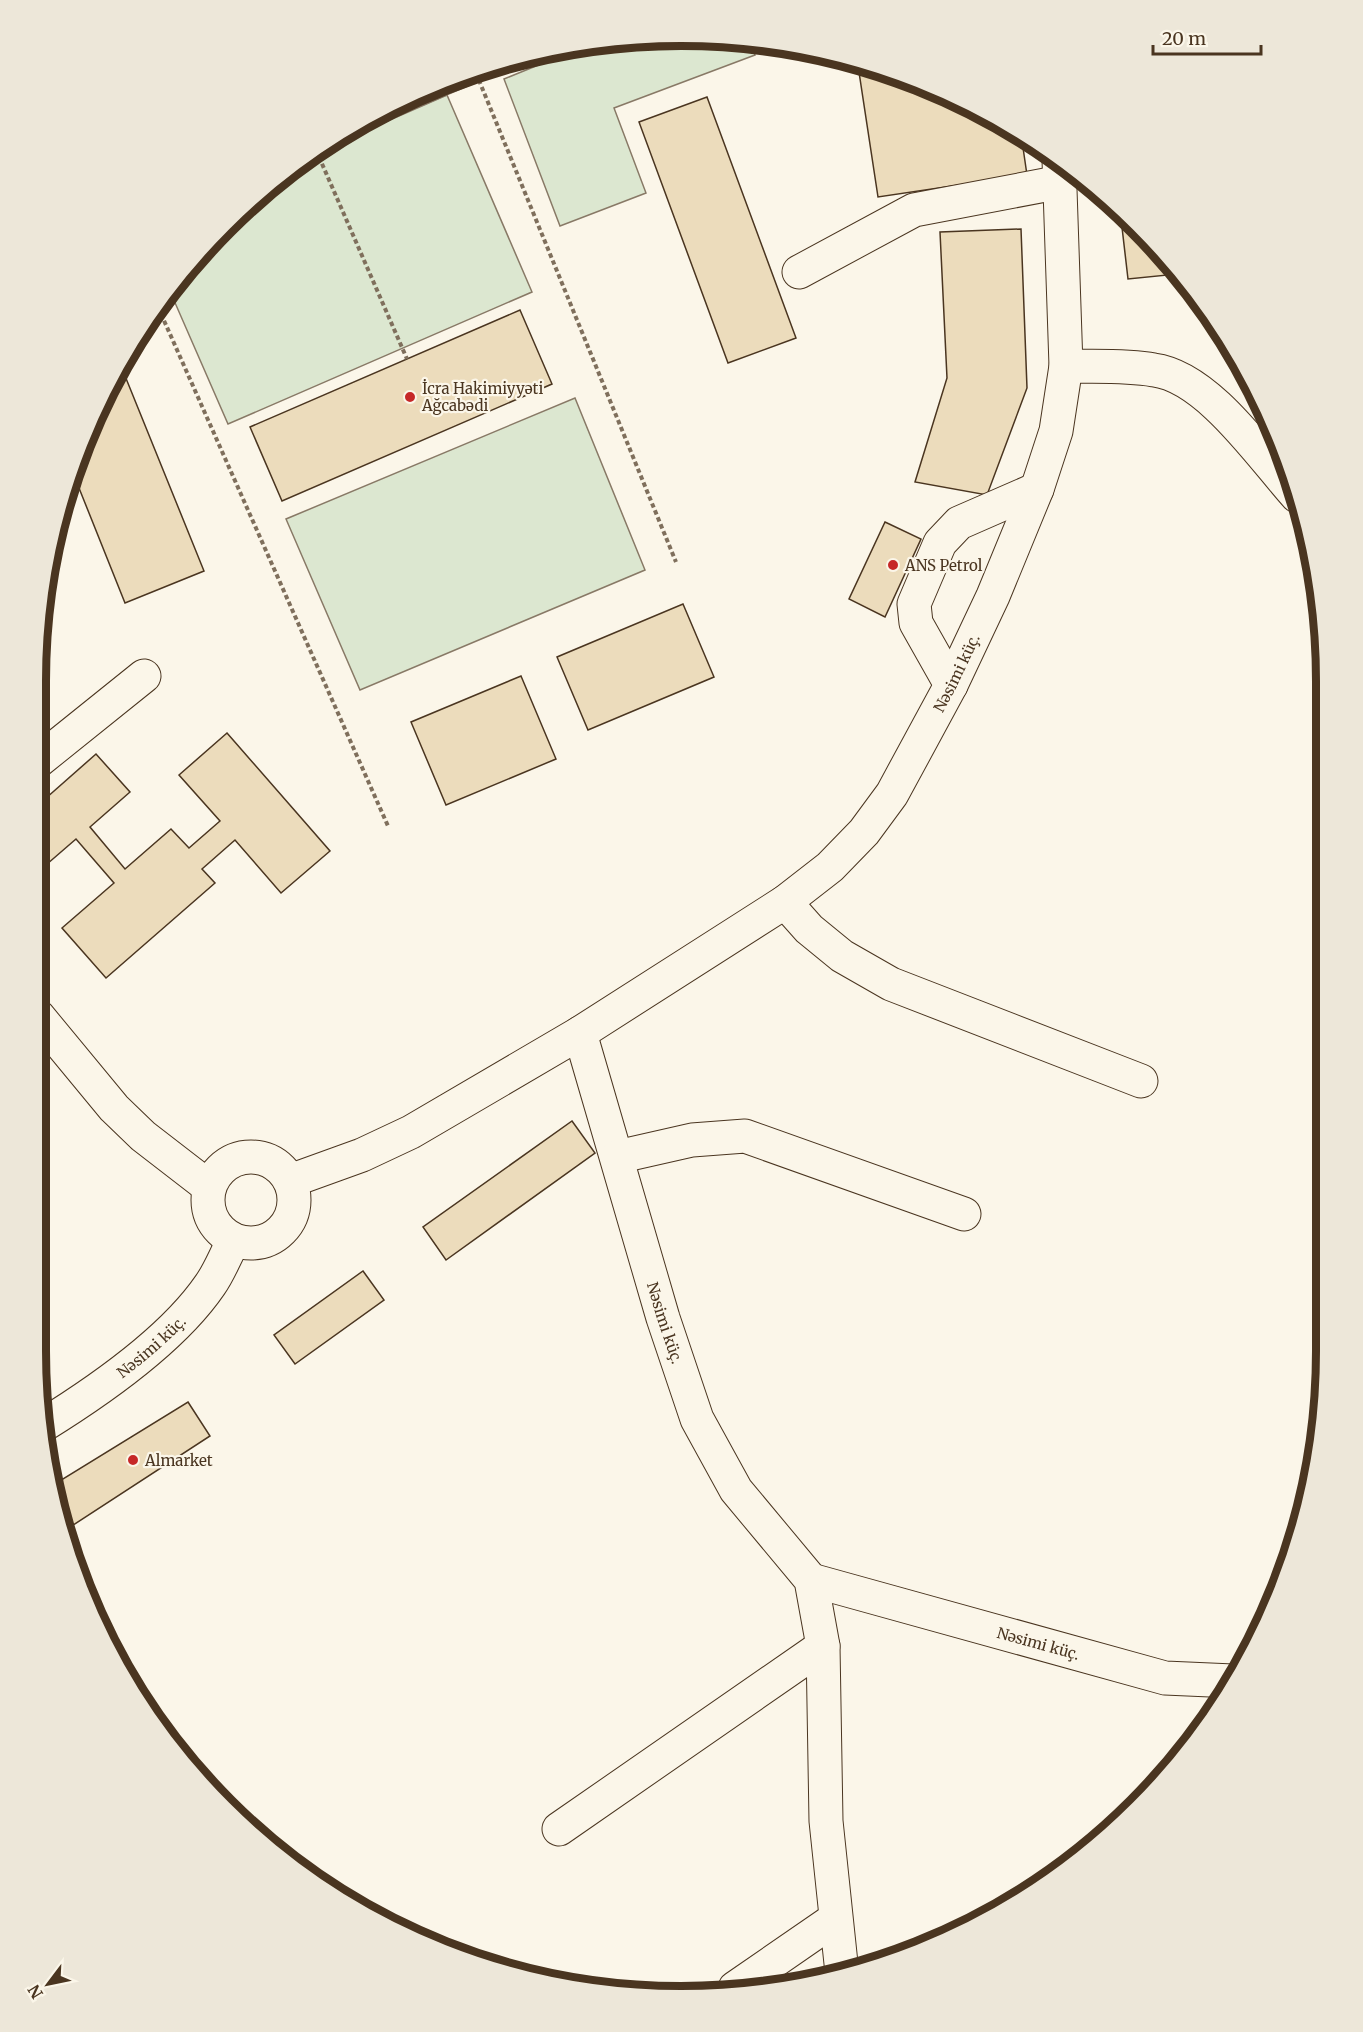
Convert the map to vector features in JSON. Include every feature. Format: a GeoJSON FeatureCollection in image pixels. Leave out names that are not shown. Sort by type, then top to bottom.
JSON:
{"type":"FeatureCollection","features":[{"type":"Feature","properties":{"kind":"street"},"geometry":{"type":"LineString","coordinates":[[799,272],[914,210],[1059,171]]}},
{"type":"Feature","properties":{"kind":"street","name":"Nəsimi küç."},"geometry":{"type":"LineString","coordinates":[[290,1181],[362,1155],[411,1132],[580,1033],[785,902],[830,867],[864,832],[892,794],[951,685],[993,596],[1037,489],[1056,431],[1066,366],[1060,172]]}},
{"type":"Feature","properties":{"kind":"street"},"geometry":{"type":"LineString","coordinates":[[1066,366],[1155,370],[1182,378],[1209,396],[1284,482]]}},
{"type":"Feature","properties":{"kind":"street"},"geometry":{"type":"LineString","coordinates":[[951,685],[916,623],[914,604],[940,543],[959,523],[1037,489]]}},
{"type":"Feature","properties":{"kind":"street"},"geometry":{"type":"LineString","coordinates":[[46,755],[144,676]]}},
{"type":"Feature","properties":{"kind":"street"},"geometry":{"type":"LineString","coordinates":[[785,902],[809,929],[842,956],[891,984],[1141,1081]]}},
{"type":"Feature","properties":{"kind":"street"},"geometry":{"type":"LineString","coordinates":[[46,1026],[114,1108],[142,1136],[209,1187]]}},
{"type":"Feature","properties":{"kind":"street","name":"Nəsimi küç."},"geometry":{"type":"LineString","coordinates":[[580,1033],[663,1318],[697,1419],[736,1490],[811,1580],[823,1646],[826,1821],[841,1965]]}},
{"type":"Feature","properties":{"kind":"street"},"geometry":{"type":"LineString","coordinates":[[617,1157],[692,1140],[745,1136],[964,1214]]}},
{"type":"Feature","properties":{"kind":"street"},"geometry":{"type":"LineString","coordinates":[[258,1156],[277,1165],[290,1181],[295,1202],[289,1222],[274,1237],[254,1243],[234,1240],[218,1227],[208,1208],[209,1187],[220,1169],[237,1158],[258,1156]]}},
{"type":"Feature","properties":{"kind":"street","name":"Nəsimi küç."},"geometry":{"type":"LineString","coordinates":[[51,1421],[82,1401],[171,1329],[210,1284],[234,1240]]}},
{"type":"Feature","properties":{"kind":"street","name":"Nəsimi küç."},"geometry":{"type":"LineString","coordinates":[[811,1580],[1165,1678],[1223,1681]]}},
{"type":"Feature","properties":{"kind":"street"},"geometry":{"type":"LineString","coordinates":[[559,1829],[823,1646]]}},
{"type":"Feature","properties":{"kind":"street"},"geometry":{"type":"LineString","coordinates":[[744,1982],[835,1919]]}},
{"type":"Feature","properties":{"kind":"path"},"geometry":{"type":"LineString","coordinates":[[479,80],[676,562]]}},
{"type":"Feature","properties":{"kind":"path"},"geometry":{"type":"LineString","coordinates":[[320,160],[407,360]]}},
{"type":"Feature","properties":{"kind":"path"},"geometry":{"type":"LineString","coordinates":[[162,317],[388,826]]}},
{"type":"Feature","properties":{"kind":"green space"},"geometry":{"type":"Polygon","coordinates":[[[682,46],[723,48],[754,51],[755,55],[614,108],[646,193],[560,226],[504,79],[547,61],[599,52],[640,48],[682,46]]]}},
{"type":"Feature","properties":{"kind":"green space"},"geometry":{"type":"Polygon","coordinates":[[[447,95],[532,292],[228,424],[174,301],[232,232],[263,204],[329,154],[371,128],[447,95]]]}},
{"type":"Feature","properties":{"kind":"green space"},"geometry":{"type":"Polygon","coordinates":[[[575,398],[645,570],[360,690],[286,519],[575,398]]]}},
{"type":"Feature","properties":{"kind":"shaded area"},"geometry":{"type":"Polygon","coordinates":[[[495,75],[383,122],[438,95],[495,75]]]}},
{"type":"Feature","properties":{"kind":"building"},"geometry":{"type":"Polygon","coordinates":[[[859,72],[925,95],[999,132],[1023,147],[1027,175],[878,197],[859,72]]]}},
{"type":"Feature","properties":{"kind":"building"},"geometry":{"type":"Polygon","coordinates":[[[707,97],[796,338],[728,363],[639,122],[707,97]]]}},
{"type":"Feature","properties":{"kind":"building"},"geometry":{"type":"Polygon","coordinates":[[[1122,223],[1169,275],[1128,279],[1122,223]]]}},
{"type":"Feature","properties":{"kind":"building"},"geometry":{"type":"Polygon","coordinates":[[[1021,229],[1027,388],[987,495],[915,482],[947,378],[940,232],[1021,229]]]}},
{"type":"Feature","properties":{"kind":"building"},"geometry":{"type":"Polygon","coordinates":[[[520,310],[552,384],[282,501],[250,427],[520,310]]]}},
{"type":"Feature","properties":{"kind":"building"},"geometry":{"type":"Polygon","coordinates":[[[125,376],[204,571],[125,603],[78,485],[95,438],[125,376]]]}},
{"type":"Feature","properties":{"kind":"building"},"geometry":{"type":"Polygon","coordinates":[[[885,522],[921,539],[885,617],[849,599],[885,522]]]}},
{"type":"Feature","properties":{"kind":"building"},"geometry":{"type":"Polygon","coordinates":[[[683,604],[714,677],[588,730],[557,657],[683,604]]]}},
{"type":"Feature","properties":{"kind":"building"},"geometry":{"type":"Polygon","coordinates":[[[521,676],[556,759],[446,805],[411,722],[521,676]]]}},
{"type":"Feature","properties":{"kind":"building"},"geometry":{"type":"Polygon","coordinates":[[[227,733],[330,851],[281,893],[235,840],[202,869],[215,883],[106,978],[62,928],[114,883],[76,839],[46,865],[46,798],[96,754],[130,792],[90,827],[125,869],[171,829],[189,848],[220,821],[179,775],[227,733]]]}},
{"type":"Feature","properties":{"kind":"building"},"geometry":{"type":"Polygon","coordinates":[[[572,1121],[595,1153],[446,1260],[423,1227],[572,1121]]]}},
{"type":"Feature","properties":{"kind":"building"},"geometry":{"type":"Polygon","coordinates":[[[363,1271],[384,1300],[295,1364],[274,1335],[363,1271]]]}},
{"type":"Feature","properties":{"kind":"building","name":"Almarket"},"geometry":{"type":"Polygon","coordinates":[[[188,1402],[210,1436],[71,1526],[60,1480],[188,1402]]]}},
{"type":"Feature","properties":{"kind":"place","name":"İcra Hakimiyyəti Ağcabədi"},"geometry":{"type":"Point","coordinates":[410,397]}},
{"type":"Feature","properties":{"kind":"place","name":"ANS Petrol"},"geometry":{"type":"Point","coordinates":[893,565]}},
{"type":"Feature","properties":{"kind":"place","name":"Almarket"},"geometry":{"type":"Point","coordinates":[133,1460]}}]}
